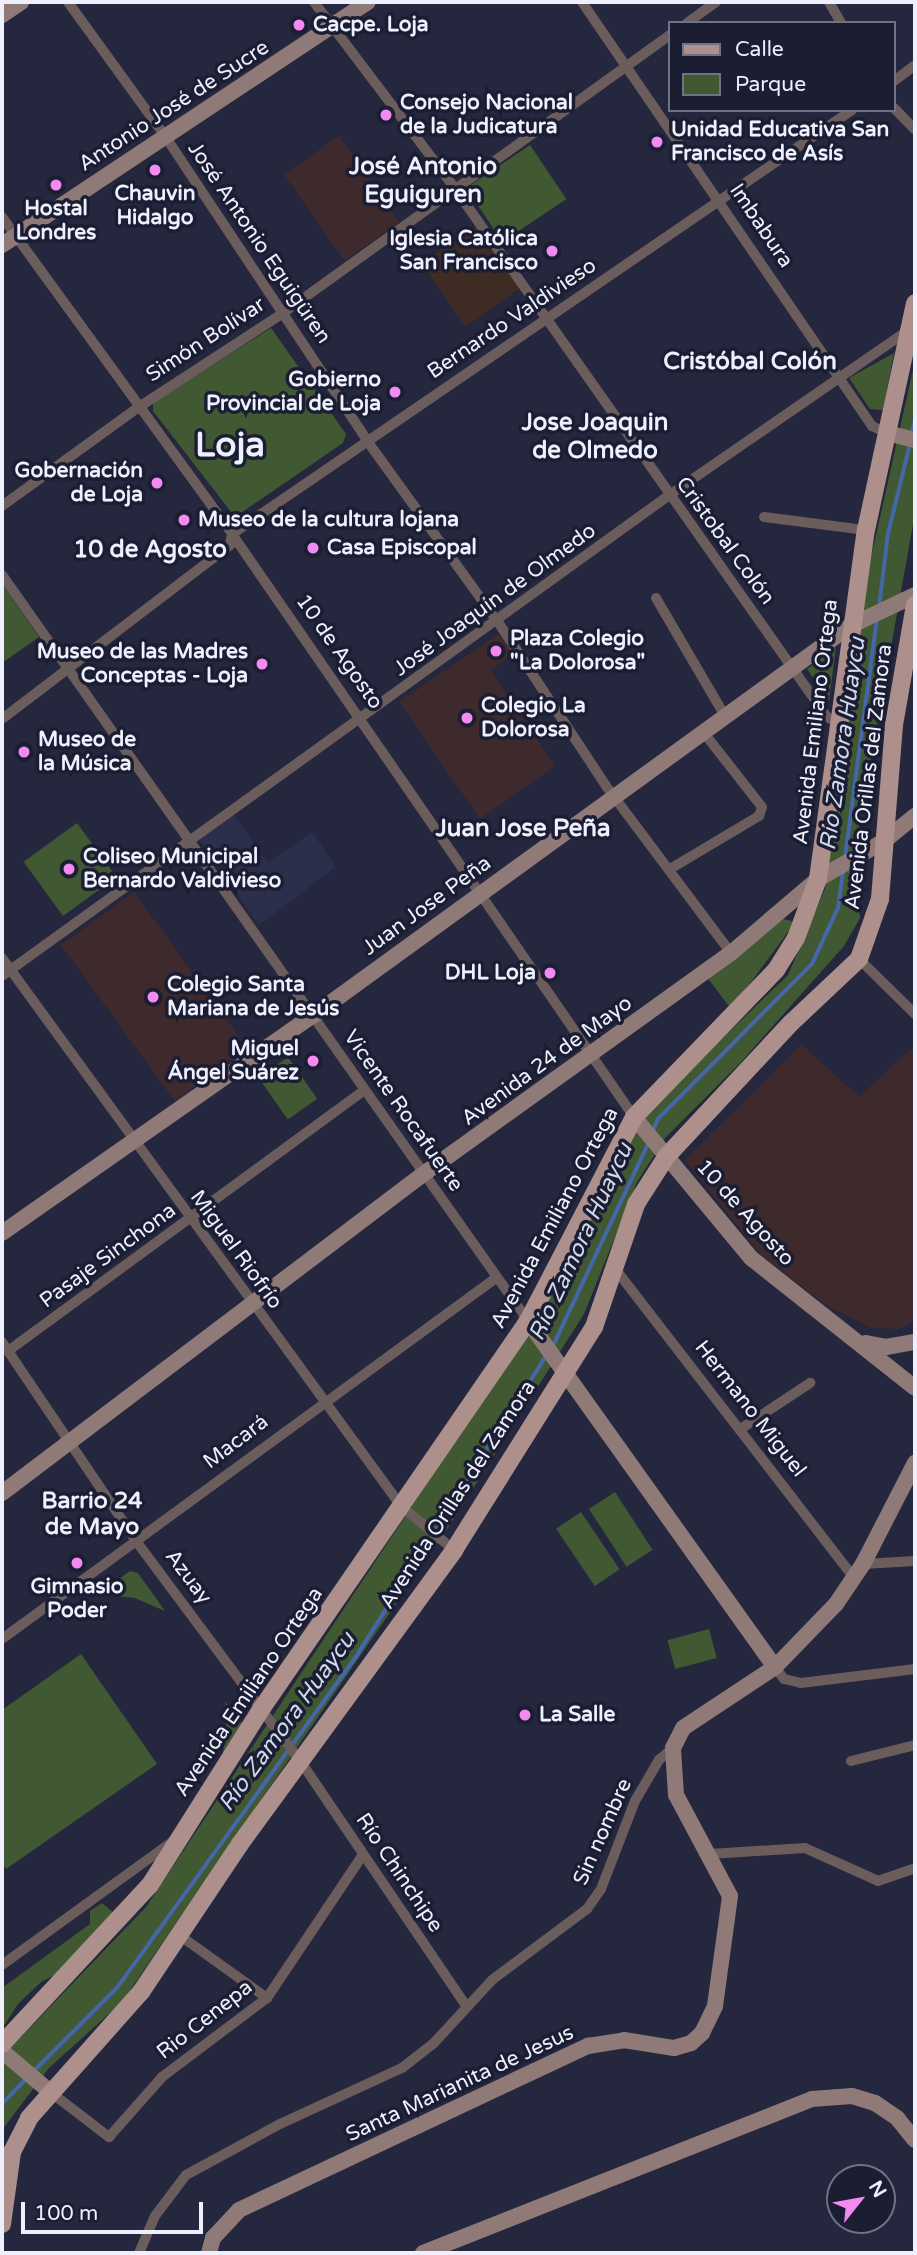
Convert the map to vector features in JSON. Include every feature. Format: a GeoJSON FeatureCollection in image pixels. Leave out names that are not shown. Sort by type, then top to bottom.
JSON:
{"type":"FeatureCollection","features":[{"type":"Feature","properties":{"kind":"main road","name":"Avenida Emiliano Ortega"},"geometry":{"type":"LineString","coordinates":[[4,2051],[150,1885],[181,1835],[404,1510],[528,1321],[634,1117],[776,970],[801,929],[818,879],[839,723],[856,623],[866,530],[915,303]]}},
{"type":"Feature","properties":{"kind":"main road","name":"Avenida Orillas del Zamora"},"geometry":{"type":"LineString","coordinates":[[2,2224],[12,2152],[45,2087],[141,1992],[181,1937],[298,1756],[450,1547],[594,1327],[636,1204],[666,1157],[791,1023],[859,959],[880,899],[894,725],[912,600]]}},
{"type":"Feature","properties":{"kind":"street"},"geometry":{"type":"LineString","coordinates":[[2,15],[21,2]]}},
{"type":"Feature","properties":{"kind":"street","name":"José Antonio Eguigüren"},"geometry":{"type":"LineString","coordinates":[[68,2],[164,136],[368,442],[498,622],[606,786],[615,793],[731,953]]}},
{"type":"Feature","properties":{"kind":"street","name":"Cristobal Colón"},"geometry":{"type":"LineString","coordinates":[[314,2],[456,190],[668,496],[827,717],[839,723]]}},
{"type":"Feature","properties":{"kind":"street","name":"Antonio José de Sucre"},"geometry":{"type":"LineString","coordinates":[[9,240],[164,136],[332,29],[368,2]]}},
{"type":"Feature","properties":{"kind":"street","name":"Imbabura"},"geometry":{"type":"LineString","coordinates":[[582,2],[628,65],[872,426],[887,433]]}},
{"type":"Feature","properties":{"kind":"street"},"geometry":{"type":"LineString","coordinates":[[690,21],[716,2]]}},
{"type":"Feature","properties":{"kind":"street"},"geometry":{"type":"LineString","coordinates":[[830,2],[840,21]]}},
{"type":"Feature","properties":{"kind":"street","name":"Simón Bolívar"},"geometry":{"type":"LineString","coordinates":[[2,506],[139,407],[283,313],[668,36]]}},
{"type":"Feature","properties":{"kind":"street"},"geometry":{"type":"LineString","coordinates":[[896,79],[915,65]]}},
{"type":"Feature","properties":{"kind":"street"},"geometry":{"type":"LineString","coordinates":[[896,110],[915,130]]}},
{"type":"Feature","properties":{"kind":"street","name":"Bernardo Valdivieso"},"geometry":{"type":"LineString","coordinates":[[2,719],[70,670],[230,545],[232,534],[849,112]]}},
{"type":"Feature","properties":{"kind":"street","name":"10 de Agosto"},"geometry":{"type":"LineString","coordinates":[[2,217],[9,240],[139,407],[232,534],[482,892],[634,1117],[759,1265],[798,1298],[863,1342],[915,1388]]}},
{"type":"Feature","properties":{"kind":"street","name":"José Joaquín de Olmedo"},"geometry":{"type":"LineString","coordinates":[[6,973],[362,721],[668,496],[909,330]]}},
{"type":"Feature","properties":{"kind":"street"},"geometry":{"type":"LineString","coordinates":[[887,433],[915,440]]}},
{"type":"Feature","properties":{"kind":"street"},"geometry":{"type":"LineString","coordinates":[[764,517],[866,530]]}},
{"type":"Feature","properties":{"kind":"street","name":"Vicente Rocafuerte"},"geometry":{"type":"LineString","coordinates":[[2,575],[191,841],[422,1175],[775,1667]]}},
{"type":"Feature","properties":{"kind":"street"},"geometry":{"type":"LineString","coordinates":[[656,598],[725,716]]}},
{"type":"Feature","properties":{"kind":"street","name":"Juan Jose Peña"},"geometry":{"type":"LineString","coordinates":[[2,1233],[132,1138],[311,1017],[615,793],[704,733],[856,623],[912,600]]}},
{"type":"Feature","properties":{"kind":"street"},"geometry":{"type":"LineString","coordinates":[[670,869],[759,816],[762,807],[704,733]]}},
{"type":"Feature","properties":{"kind":"street","name":"Avenida 24 de Mayo"},"geometry":{"type":"LineString","coordinates":[[2,1493],[68,1440],[422,1175],[731,953],[818,879],[884,841],[915,817]]}},
{"type":"Feature","properties":{"kind":"street","name":"Miguel Riofrío"},"geometry":{"type":"LineString","coordinates":[[2,958],[6,973],[132,1138],[404,1510],[450,1547]]}},
{"type":"Feature","properties":{"kind":"street"},"geometry":{"type":"LineString","coordinates":[[859,959],[915,1014]]}},
{"type":"Feature","properties":{"kind":"street","name":"Pasaje Sinchona"},"geometry":{"type":"LineString","coordinates":[[5,1347],[191,1220],[364,1090]]}},
{"type":"Feature","properties":{"kind":"street","name":"Hermano Miguel"},"geometry":{"type":"LineString","coordinates":[[613,1266],[859,1571]]}},
{"type":"Feature","properties":{"kind":"street","name":"Macará"},"geometry":{"type":"LineString","coordinates":[[2,1639],[496,1278]]}},
{"type":"Feature","properties":{"kind":"street","name":"10 de Agosto"},"geometry":{"type":"LineString","coordinates":[[863,1342],[886,1347],[915,1342]]}},
{"type":"Feature","properties":{"kind":"street","name":"Azuay"},"geometry":{"type":"LineString","coordinates":[[5,1347],[136,1541],[298,1756]]}},
{"type":"Feature","properties":{"kind":"street"},"geometry":{"type":"LineString","coordinates":[[742,1428],[810,1383]]}},
{"type":"Feature","properties":{"kind":"street"},"geometry":{"type":"LineString","coordinates":[[673,1748],[683,1728],[775,1667],[836,1604],[859,1571],[915,1463]]}},
{"type":"Feature","properties":{"kind":"street"},"geometry":{"type":"LineString","coordinates":[[859,1571],[915,1561]]}},
{"type":"Feature","properties":{"kind":"street"},"geometry":{"type":"LineString","coordinates":[[775,1667],[784,1679],[801,1683],[915,1669]]}},
{"type":"Feature","properties":{"kind":"street"},"geometry":{"type":"LineString","coordinates":[[851,1761],[915,1745]]}},
{"type":"Feature","properties":{"kind":"street","name":"Santa Marianita de Jesus"},"geometry":{"type":"LineString","coordinates":[[209,2253],[213,2238],[239,2210],[588,2046],[624,2040],[674,2048],[691,2043],[702,2033],[715,2006],[730,1896],[710,1854],[676,1795],[673,1748]]}},
{"type":"Feature","properties":{"kind":"street","name":"Sin nombre"},"geometry":{"type":"LineString","coordinates":[[138,2253],[155,2216],[186,2175],[280,2124],[345,2096],[420,2056],[466,2006],[594,1901],[624,1822],[659,1760],[673,1748]]}},
{"type":"Feature","properties":{"kind":"street","name":"Río Chinchipe"},"geometry":{"type":"LineString","coordinates":[[298,1756],[362,1856],[466,2006]]}},
{"type":"Feature","properties":{"kind":"street","name":"Avenida Emiliano Ortega"},"geometry":{"type":"LineString","coordinates":[[2,1965],[181,1835]]}},
{"type":"Feature","properties":{"kind":"street"},"geometry":{"type":"LineString","coordinates":[[710,1854],[805,1848],[878,1881],[915,1868]]}},
{"type":"Feature","properties":{"kind":"street","name":"Rio Cenepa"},"geometry":{"type":"LineString","coordinates":[[45,2087],[109,2137],[162,2077],[267,1998],[362,1856]]}},
{"type":"Feature","properties":{"kind":"street"},"geometry":{"type":"LineString","coordinates":[[181,1937],[267,1998]]}},
{"type":"Feature","properties":{"kind":"street"},"geometry":{"type":"LineString","coordinates":[[4,2051],[45,2087]]}},
{"type":"Feature","properties":{"kind":"street"},"geometry":{"type":"LineString","coordinates":[[423,2253],[812,2099],[852,2095],[875,2103],[897,2118],[915,2140]]}},
{"type":"Feature","properties":{"kind":"shaded area"},"geometry":{"type":"Polygon","coordinates":[[[339,136],[399,222],[344,260],[284,174],[339,136]]]}},
{"type":"Feature","properties":{"kind":"shaded area"},"geometry":{"type":"Polygon","coordinates":[[[478,224],[522,287],[466,327],[421,264],[478,224]]]}},
{"type":"Feature","properties":{"kind":"shaded area","name":"Colegio La Dolorosa"},"geometry":{"type":"Polygon","coordinates":[[[500,633],[514,653],[491,670],[555,766],[480,819],[399,702],[500,633]]]}},
{"type":"Feature","properties":{"kind":"shaded area"},"geometry":{"type":"Polygon","coordinates":[[[234,815],[268,863],[312,832],[336,867],[259,925],[199,839],[234,815]]]}},
{"type":"Feature","properties":{"kind":"shaded area","name":"Colegio Santa Mariana de Jesús"},"geometry":{"type":"Polygon","coordinates":[[[134,892],[247,1048],[175,1101],[61,945],[134,892]]]}},
{"type":"Feature","properties":{"kind":"shaded area"},"geometry":{"type":"Polygon","coordinates":[[[801,1044],[859,1097],[915,1045],[915,1322],[898,1329],[871,1328],[826,1305],[760,1254],[685,1160],[801,1044]]]}},
{"type":"Feature","properties":{"kind":"green space"},"geometry":{"type":"Polygon","coordinates":[[[530,145],[566,199],[503,242],[466,188],[530,145]]]}},
{"type":"Feature","properties":{"kind":"green space"},"geometry":{"type":"Polygon","coordinates":[[[271,328],[346,434],[343,443],[235,517],[153,411],[153,403],[271,328]]]}},
{"type":"Feature","properties":{"kind":"green space"},"geometry":{"type":"Polygon","coordinates":[[[894,353],[883,410],[870,409],[849,378],[894,353]]]}},
{"type":"Feature","properties":{"kind":"green space"},"geometry":{"type":"Polygon","coordinates":[[[915,361],[915,513],[855,848],[860,918],[844,946],[741,1062],[666,1137],[637,1182],[584,1314],[446,1531],[122,2002],[49,2068],[2,2130],[2,2057],[146,1907],[495,1381],[568,1264],[613,1162],[647,1111],[788,975],[825,889],[870,562],[915,361]]]}},
{"type":"Feature","properties":{"kind":"green space"},"geometry":{"type":"Polygon","coordinates":[[[2,584],[39,637],[2,663],[2,584]]]}},
{"type":"Feature","properties":{"kind":"green space"},"geometry":{"type":"Polygon","coordinates":[[[836,647],[829,701],[807,669],[836,647]]]}},
{"type":"Feature","properties":{"kind":"green space","name":"Coliseo Municipal Bernardo Valdivieso"},"geometry":{"type":"Polygon","coordinates":[[[77,823],[116,877],[63,916],[24,862],[77,823]]]}},
{"type":"Feature","properties":{"kind":"green space"},"geometry":{"type":"Polygon","coordinates":[[[783,919],[792,921],[791,928],[731,1009],[706,976],[783,919]]]}},
{"type":"Feature","properties":{"kind":"green space"},"geometry":{"type":"Polygon","coordinates":[[[288,1057],[317,1099],[288,1119],[259,1078],[288,1057]]]}},
{"type":"Feature","properties":{"kind":"green space"},"geometry":{"type":"Polygon","coordinates":[[[615,1492],[653,1550],[627,1567],[589,1509],[615,1492]]]}},
{"type":"Feature","properties":{"kind":"green space"},"geometry":{"type":"Polygon","coordinates":[[[581,1512],[620,1569],[595,1586],[556,1529],[581,1512]]]}},
{"type":"Feature","properties":{"kind":"green space"},"geometry":{"type":"Polygon","coordinates":[[[130,1571],[138,1573],[165,1611],[135,1598],[105,1595],[103,1591],[130,1571]]]}},
{"type":"Feature","properties":{"kind":"green space"},"geometry":{"type":"Polygon","coordinates":[[[709,1629],[717,1658],[675,1669],[667,1640],[709,1629]]]}},
{"type":"Feature","properties":{"kind":"green space"},"geometry":{"type":"Polygon","coordinates":[[[81,1654],[157,1764],[6,1869],[2,1862],[2,1710],[81,1654]]]}},
{"type":"Feature","properties":{"kind":"green space"},"geometry":{"type":"Polygon","coordinates":[[[225,1701],[244,1727],[223,1754],[227,1712],[225,1701]]]}},
{"type":"Feature","properties":{"kind":"green space"},"geometry":{"type":"Polygon","coordinates":[[[102,1903],[115,1914],[60,1972],[41,1982],[18,2004],[2,2029],[2,1988],[90,1924],[90,1911],[102,1903]]]}},
{"type":"Feature","properties":{"kind":"waterway","name":"Río Zamora Huaycu"},"geometry":{"type":"LineString","coordinates":[[912,433],[915,420]]}},
{"type":"Feature","properties":{"kind":"waterway","name":"Río Zamora Huaycu"},"geometry":{"type":"LineString","coordinates":[[879,608],[888,534],[910,444]]}},
{"type":"Feature","properties":{"kind":"waterway","name":"Río Zamora Huaycu"},"geometry":{"type":"LineString","coordinates":[[845,858],[877,619]]}},
{"type":"Feature","properties":{"kind":"waterway","name":"Río Zamora Huaycu"},"geometry":{"type":"LineString","coordinates":[[652,1133],[658,1119],[812,964],[838,908],[843,872]]}},
{"type":"Feature","properties":{"kind":"waterway","name":"Río Zamora Huaycu"},"geometry":{"type":"LineString","coordinates":[[553,1346],[648,1144]]}},
{"type":"Feature","properties":{"kind":"waterway","name":"Río Zamora Huaycu"},"geometry":{"type":"LineString","coordinates":[[33,2072],[117,1988],[359,1652],[547,1355]]}},
{"type":"Feature","properties":{"kind":"waterway","name":"Río Zamora Huaycu"},"geometry":{"type":"LineString","coordinates":[[2,2104],[27,2078]]}},
{"type":"Feature","properties":{"kind":"place","name":"Cacpe. Loja"},"geometry":{"type":"Point","coordinates":[299,25]}},
{"type":"Feature","properties":{"kind":"place","name":"Consejo Nacional de la Judicatura"},"geometry":{"type":"Point","coordinates":[386,115]}},
{"type":"Feature","properties":{"kind":"place","name":"Unidad Educativa San Francisco de Asís"},"geometry":{"type":"Point","coordinates":[657,142]}},
{"type":"Feature","properties":{"kind":"place","name":"Chauvin Hidalgo"},"geometry":{"type":"Point","coordinates":[155,170]}},
{"type":"Feature","properties":{"kind":"place","name":"Hostal Londres"},"geometry":{"type":"Point","coordinates":[56,185]}},
{"type":"Feature","properties":{"kind":"place","name":"Iglesia Católica San Francisco"},"geometry":{"type":"Point","coordinates":[552,251]}},
{"type":"Feature","properties":{"kind":"place","name":"Gobierno Provincial de Loja"},"geometry":{"type":"Point","coordinates":[395,392]}},
{"type":"Feature","properties":{"kind":"place","name":"Gobernación de Loja"},"geometry":{"type":"Point","coordinates":[157,483]}},
{"type":"Feature","properties":{"kind":"place","name":"Museo de la cultura lojana"},"geometry":{"type":"Point","coordinates":[184,520]}},
{"type":"Feature","properties":{"kind":"place","name":"Casa Episcopal"},"geometry":{"type":"Point","coordinates":[313,548]}},
{"type":"Feature","properties":{"kind":"place","name":"Plaza Colegio \"La Dolorosa\""},"geometry":{"type":"Point","coordinates":[496,651]}},
{"type":"Feature","properties":{"kind":"place","name":"Museo de las Madres Conceptas - Loja"},"geometry":{"type":"Point","coordinates":[262,664]}},
{"type":"Feature","properties":{"kind":"place","name":"Colegio La Dolorosa"},"geometry":{"type":"Point","coordinates":[467,718]}},
{"type":"Feature","properties":{"kind":"place","name":"Museo de la Música"},"geometry":{"type":"Point","coordinates":[24,752]}},
{"type":"Feature","properties":{"kind":"place","name":"Coliseo Municipal Bernardo Valdivieso"},"geometry":{"type":"Point","coordinates":[69,869]}},
{"type":"Feature","properties":{"kind":"place","name":"DHL Loja"},"geometry":{"type":"Point","coordinates":[550,973]}},
{"type":"Feature","properties":{"kind":"place","name":"Colegio Santa Mariana de Jesús"},"geometry":{"type":"Point","coordinates":[153,997]}},
{"type":"Feature","properties":{"kind":"place","name":"Miguel Ángel Suárez"},"geometry":{"type":"Point","coordinates":[313,1061]}},
{"type":"Feature","properties":{"kind":"place","name":"Gimnasio Poder"},"geometry":{"type":"Point","coordinates":[77,1563]}},
{"type":"Feature","properties":{"kind":"place","name":"La Salle"},"geometry":{"type":"Point","coordinates":[525,1715]}},
{"type":"Feature","properties":{"kind":"district","name":"José Antonio Eguiguren"},"geometry":{"type":"Point","coordinates":[423,181]}},
{"type":"Feature","properties":{"kind":"district","name":"Cristóbal Colón"},"geometry":{"type":"Point","coordinates":[750,362]}},
{"type":"Feature","properties":{"kind":"district","name":"Jose Joaquin de Olmedo"},"geometry":{"type":"Point","coordinates":[595,437]}},
{"type":"Feature","properties":{"kind":"district","name":"Loja"},"geometry":{"type":"Point","coordinates":[230,445]}},
{"type":"Feature","properties":{"kind":"district","name":"10 de Agosto"},"geometry":{"type":"Point","coordinates":[150,550]}},
{"type":"Feature","properties":{"kind":"district","name":"Juan Jose Peña"},"geometry":{"type":"Point","coordinates":[523,829]}},
{"type":"Feature","properties":{"kind":"district","name":"Barrio 24 de Mayo"},"geometry":{"type":"Point","coordinates":[92,1514]}}]}
